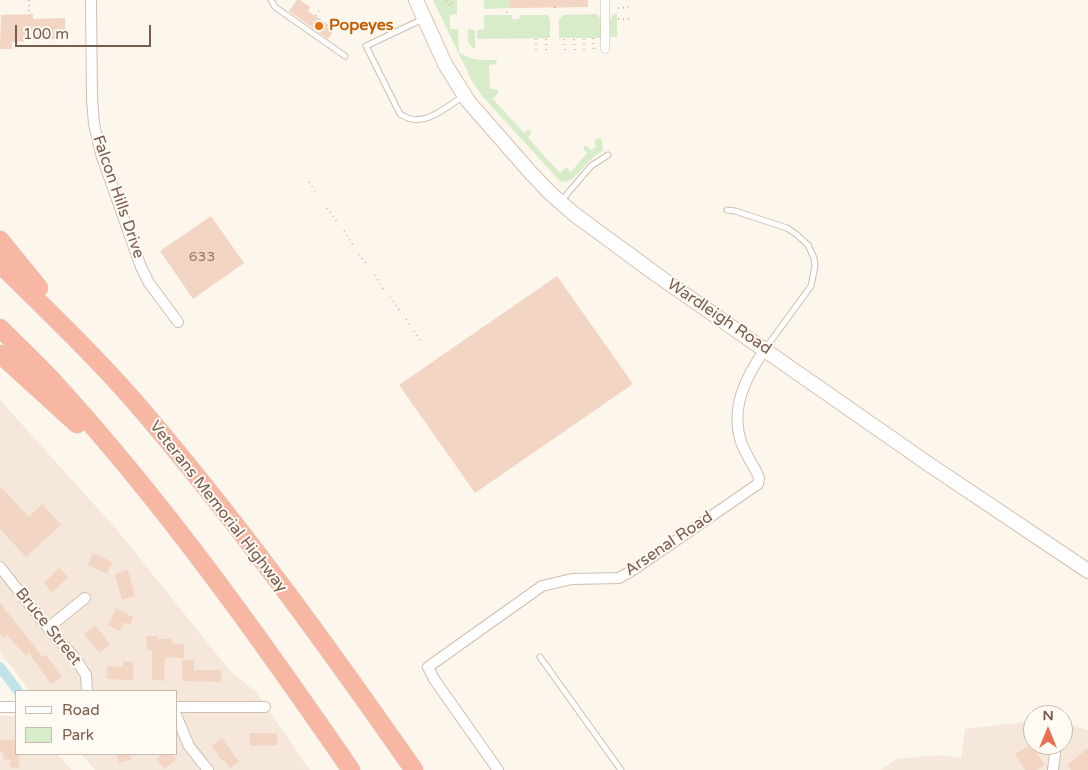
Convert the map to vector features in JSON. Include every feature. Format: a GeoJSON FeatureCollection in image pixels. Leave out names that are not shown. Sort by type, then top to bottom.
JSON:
{"type":"FeatureCollection","features":[{"type":"Feature","properties":{"kind":"highway"},"geometry":{"type":"LineString","coordinates":[[0,240],[90,353]]}},
{"type":"Feature","properties":{"kind":"highway","name":"Veterans Memorial Highway"},"geometry":{"type":"LineString","coordinates":[[0,264],[90,353],[216,499],[370,706],[414,770]]}},
{"type":"Feature","properties":{"kind":"highway"},"geometry":{"type":"LineString","coordinates":[[0,328],[51,379],[180,532],[308,707],[351,770]]}},
{"type":"Feature","properties":{"kind":"highway"},"geometry":{"type":"LineString","coordinates":[[0,354],[135,478]]}},
{"type":"Feature","properties":{"kind":"main road","name":"Wardleigh Road"},"geometry":{"type":"LineString","coordinates":[[416,0],[445,64],[464,95],[506,147],[560,202],[611,242],[927,463],[1088,571]]}},
{"type":"Feature","properties":{"kind":"street","name":"Falcon Hills Drive"},"geometry":{"type":"LineString","coordinates":[[91,0],[92,99],[94,124],[101,154],[141,267],[149,283],[178,322]]}},
{"type":"Feature","properties":{"kind":"street"},"geometry":{"type":"LineString","coordinates":[[605,0],[606,49]]}},
{"type":"Feature","properties":{"kind":"street","name":"Arsenal Road"},"geometry":{"type":"LineString","coordinates":[[498,770],[434,679],[428,666],[542,586],[572,579],[619,578],[758,484],[759,478],[742,442],[737,421],[740,396],[744,384],[765,349]]}},
{"type":"Feature","properties":{"kind":"street","name":"Bruce Street"},"geometry":{"type":"LineString","coordinates":[[0,567],[48,628],[75,658],[86,675],[87,690]]}},
{"type":"Feature","properties":{"kind":"street"},"geometry":{"type":"LineString","coordinates":[[48,628],[85,598]]}},
{"type":"Feature","properties":{"kind":"street"},"geometry":{"type":"LineString","coordinates":[[0,707],[15,707]]}},
{"type":"Feature","properties":{"kind":"street"},"geometry":{"type":"LineString","coordinates":[[178,707],[265,707]]}},
{"type":"Feature","properties":{"kind":"street"},"geometry":{"type":"LineString","coordinates":[[178,720],[189,746],[208,770]]}},
{"type":"Feature","properties":{"kind":"street"},"geometry":{"type":"LineString","coordinates":[[1052,770],[1054,755]]}},
{"type":"Feature","properties":{"kind":"lane"},"geometry":{"type":"LineString","coordinates":[[271,0],[275,7],[345,56]]}},
{"type":"Feature","properties":{"kind":"lane"},"geometry":{"type":"LineString","coordinates":[[424,19],[366,46],[400,114],[414,120],[428,119],[464,95]]}},
{"type":"Feature","properties":{"kind":"lane"},"geometry":{"type":"LineString","coordinates":[[560,202],[591,166],[608,155]]}},
{"type":"Feature","properties":{"kind":"lane"},"geometry":{"type":"LineString","coordinates":[[727,210],[787,228],[804,239],[814,258],[815,266],[811,286],[765,349]]}},
{"type":"Feature","properties":{"kind":"lane"},"geometry":{"type":"LineString","coordinates":[[540,657],[621,770]]}},
{"type":"Feature","properties":{"kind":"path"},"geometry":{"type":"LineString","coordinates":[[29,0],[29,12]]}},
{"type":"Feature","properties":{"kind":"path"},"geometry":{"type":"LineString","coordinates":[[447,0],[448,4],[451,5],[453,0]]}},
{"type":"Feature","properties":{"kind":"path"},"geometry":{"type":"LineString","coordinates":[[618,8],[633,7]]}},
{"type":"Feature","properties":{"kind":"path"},"geometry":{"type":"LineString","coordinates":[[316,16],[321,8]]}},
{"type":"Feature","properties":{"kind":"path"},"geometry":{"type":"LineString","coordinates":[[618,19],[633,19]]}},
{"type":"Feature","properties":{"kind":"path"},"geometry":{"type":"LineString","coordinates":[[593,38],[594,53]]}},
{"type":"Feature","properties":{"kind":"path"},"geometry":{"type":"LineString","coordinates":[[536,39],[536,54]]}},
{"type":"Feature","properties":{"kind":"path"},"geometry":{"type":"LineString","coordinates":[[546,39],[546,54]]}},
{"type":"Feature","properties":{"kind":"path"},"geometry":{"type":"LineString","coordinates":[[564,39],[565,54]]}},
{"type":"Feature","properties":{"kind":"path"},"geometry":{"type":"LineString","coordinates":[[574,39],[575,54]]}},
{"type":"Feature","properties":{"kind":"path"},"geometry":{"type":"LineString","coordinates":[[584,39],[584,53]]}},
{"type":"Feature","properties":{"kind":"path"},"geometry":{"type":"LineString","coordinates":[[309,182],[316,193]]}},
{"type":"Feature","properties":{"kind":"path"},"geometry":{"type":"LineString","coordinates":[[328,208],[337,222]]}},
{"type":"Feature","properties":{"kind":"path"},"geometry":{"type":"LineString","coordinates":[[344,231],[353,245]]}},
{"type":"Feature","properties":{"kind":"path"},"geometry":{"type":"LineString","coordinates":[[359,254],[368,266]]}},
{"type":"Feature","properties":{"kind":"path"},"geometry":{"type":"LineString","coordinates":[[375,275],[383,289]]}},
{"type":"Feature","properties":{"kind":"path"},"geometry":{"type":"LineString","coordinates":[[390,297],[400,311]]}},
{"type":"Feature","properties":{"kind":"path"},"geometry":{"type":"LineString","coordinates":[[406,319],[411,326]]}},
{"type":"Feature","properties":{"kind":"path"},"geometry":{"type":"LineString","coordinates":[[414,331],[422,342]]}},
{"type":"Feature","properties":{"kind":"shaded area"},"geometry":{"type":"Polygon","coordinates":[[[0,400],[118,531],[231,672],[256,692],[310,770],[95,770],[82,755],[178,755],[178,690],[29,690],[0,652],[0,400]]]}},
{"type":"Feature","properties":{"kind":"shaded area"},"geometry":{"type":"Polygon","coordinates":[[[0,716],[15,716],[15,755],[58,755],[72,770],[0,770],[0,716]]]}},
{"type":"Feature","properties":{"kind":"shaded area"},"geometry":{"type":"Polygon","coordinates":[[[1023,722],[1023,755],[1073,755],[1073,726],[1088,730],[1088,770],[880,770],[897,759],[938,755],[961,758],[965,729],[1023,722]]]}},
{"type":"Feature","properties":{"kind":"green space"},"geometry":{"type":"Polygon","coordinates":[[[433,0],[457,0],[457,14],[450,15],[450,29],[458,29],[459,52],[481,60],[496,60],[496,64],[489,65],[490,89],[496,89],[499,92],[493,99],[524,133],[528,130],[532,131],[528,138],[560,173],[566,167],[571,172],[587,153],[583,149],[585,145],[591,150],[596,147],[594,140],[599,138],[602,140],[603,151],[593,158],[572,179],[567,182],[560,181],[482,96],[472,81],[433,0]]]}},
{"type":"Feature","properties":{"kind":"green space"},"geometry":{"type":"Polygon","coordinates":[[[484,0],[510,0],[510,8],[484,9],[484,0]]]}},
{"type":"Feature","properties":{"kind":"green space"},"geometry":{"type":"Polygon","coordinates":[[[596,14],[601,19],[601,38],[559,38],[559,19],[564,15],[596,14]]]}},
{"type":"Feature","properties":{"kind":"green space"},"geometry":{"type":"Polygon","coordinates":[[[614,14],[617,14],[617,37],[610,37],[610,19],[614,14]]]}},
{"type":"Feature","properties":{"kind":"green space"},"geometry":{"type":"Polygon","coordinates":[[[484,15],[512,15],[512,19],[519,19],[520,15],[547,15],[550,19],[550,38],[477,39],[477,30],[484,29],[484,15]]]}},
{"type":"Feature","properties":{"kind":"green space"},"geometry":{"type":"Polygon","coordinates":[[[468,29],[475,30],[475,49],[469,43],[468,29]]]}},
{"type":"Feature","properties":{"kind":"building"},"geometry":{"type":"Polygon","coordinates":[[[297,0],[310,7],[308,11],[335,29],[328,39],[289,11],[297,0]]]}},
{"type":"Feature","properties":{"kind":"building"},"geometry":{"type":"Polygon","coordinates":[[[510,0],[588,0],[588,7],[510,8],[510,0]]]}},
{"type":"Feature","properties":{"kind":"building"},"geometry":{"type":"Polygon","coordinates":[[[33,14],[33,19],[65,18],[65,38],[12,42],[12,49],[0,49],[1,15],[33,14]]]}},
{"type":"Feature","properties":{"kind":"building"},"geometry":{"type":"Polygon","coordinates":[[[211,216],[244,263],[193,299],[160,251],[211,216]]]}},
{"type":"Feature","properties":{"kind":"building"},"geometry":{"type":"Polygon","coordinates":[[[557,276],[633,384],[475,493],[399,385],[557,276]]]}},
{"type":"Feature","properties":{"kind":"building"},"geometry":{"type":"Polygon","coordinates":[[[0,486],[29,517],[42,504],[61,525],[26,557],[0,529],[0,486]]]}},
{"type":"Feature","properties":{"kind":"building"},"geometry":{"type":"Polygon","coordinates":[[[93,553],[112,562],[107,574],[88,565],[93,553]]]}},
{"type":"Feature","properties":{"kind":"building"},"geometry":{"type":"Polygon","coordinates":[[[59,568],[68,577],[52,592],[44,583],[59,568]]]}},
{"type":"Feature","properties":{"kind":"building"},"geometry":{"type":"Polygon","coordinates":[[[128,570],[135,596],[122,600],[115,574],[128,570]]]}},
{"type":"Feature","properties":{"kind":"building"},"geometry":{"type":"Polygon","coordinates":[[[0,603],[43,657],[46,655],[62,677],[51,684],[29,653],[26,656],[7,635],[3,637],[0,633],[0,603]]]}},
{"type":"Feature","properties":{"kind":"building"},"geometry":{"type":"Polygon","coordinates":[[[116,608],[133,617],[130,625],[124,622],[120,631],[108,625],[116,608]]]}},
{"type":"Feature","properties":{"kind":"building"},"geometry":{"type":"Polygon","coordinates":[[[95,625],[110,644],[100,653],[84,634],[95,625]]]}},
{"type":"Feature","properties":{"kind":"building"},"geometry":{"type":"Polygon","coordinates":[[[146,636],[158,636],[158,639],[172,639],[172,644],[184,644],[184,658],[165,657],[164,681],[152,680],[152,650],[147,650],[146,636]]]}},
{"type":"Feature","properties":{"kind":"building"},"geometry":{"type":"Polygon","coordinates":[[[182,660],[194,660],[194,670],[221,670],[221,682],[182,681],[182,660]]]}},
{"type":"Feature","properties":{"kind":"building"},"geometry":{"type":"Polygon","coordinates":[[[123,661],[133,662],[133,680],[107,679],[107,666],[123,667],[123,661]]]}},
{"type":"Feature","properties":{"kind":"building"},"geometry":{"type":"Polygon","coordinates":[[[250,733],[277,733],[277,745],[250,746],[250,733]]]}},
{"type":"Feature","properties":{"kind":"building"},"geometry":{"type":"Polygon","coordinates":[[[222,738],[239,762],[230,768],[224,760],[222,761],[212,746],[222,738]]]}},
{"type":"Feature","properties":{"kind":"building"},"geometry":{"type":"Polygon","coordinates":[[[0,740],[15,740],[15,755],[19,755],[19,768],[10,767],[11,760],[3,759],[3,752],[0,752],[0,740]]]}},
{"type":"Feature","properties":{"kind":"building"},"geometry":{"type":"Polygon","coordinates":[[[1088,748],[1088,770],[1071,770],[1067,765],[1088,748]]]}},
{"type":"Feature","properties":{"kind":"building"},"geometry":{"type":"Polygon","coordinates":[[[1023,749],[1023,755],[1038,755],[1045,765],[1036,770],[1025,770],[1015,754],[1023,749]]]}},
{"type":"Feature","properties":{"kind":"building"},"geometry":{"type":"Polygon","coordinates":[[[117,755],[130,755],[131,760],[119,763],[117,755]]]}},
{"type":"Feature","properties":{"kind":"building"},"geometry":{"type":"Polygon","coordinates":[[[159,755],[173,755],[176,760],[164,769],[156,758],[160,757],[159,755]]]}},
{"type":"Feature","properties":{"kind":"waterway"},"geometry":{"type":"LineString","coordinates":[[0,667],[17,690]]}},
{"type":"Feature","properties":{"kind":"place","name":"Popeyes"},"geometry":{"type":"Point","coordinates":[319,26]}}]}
